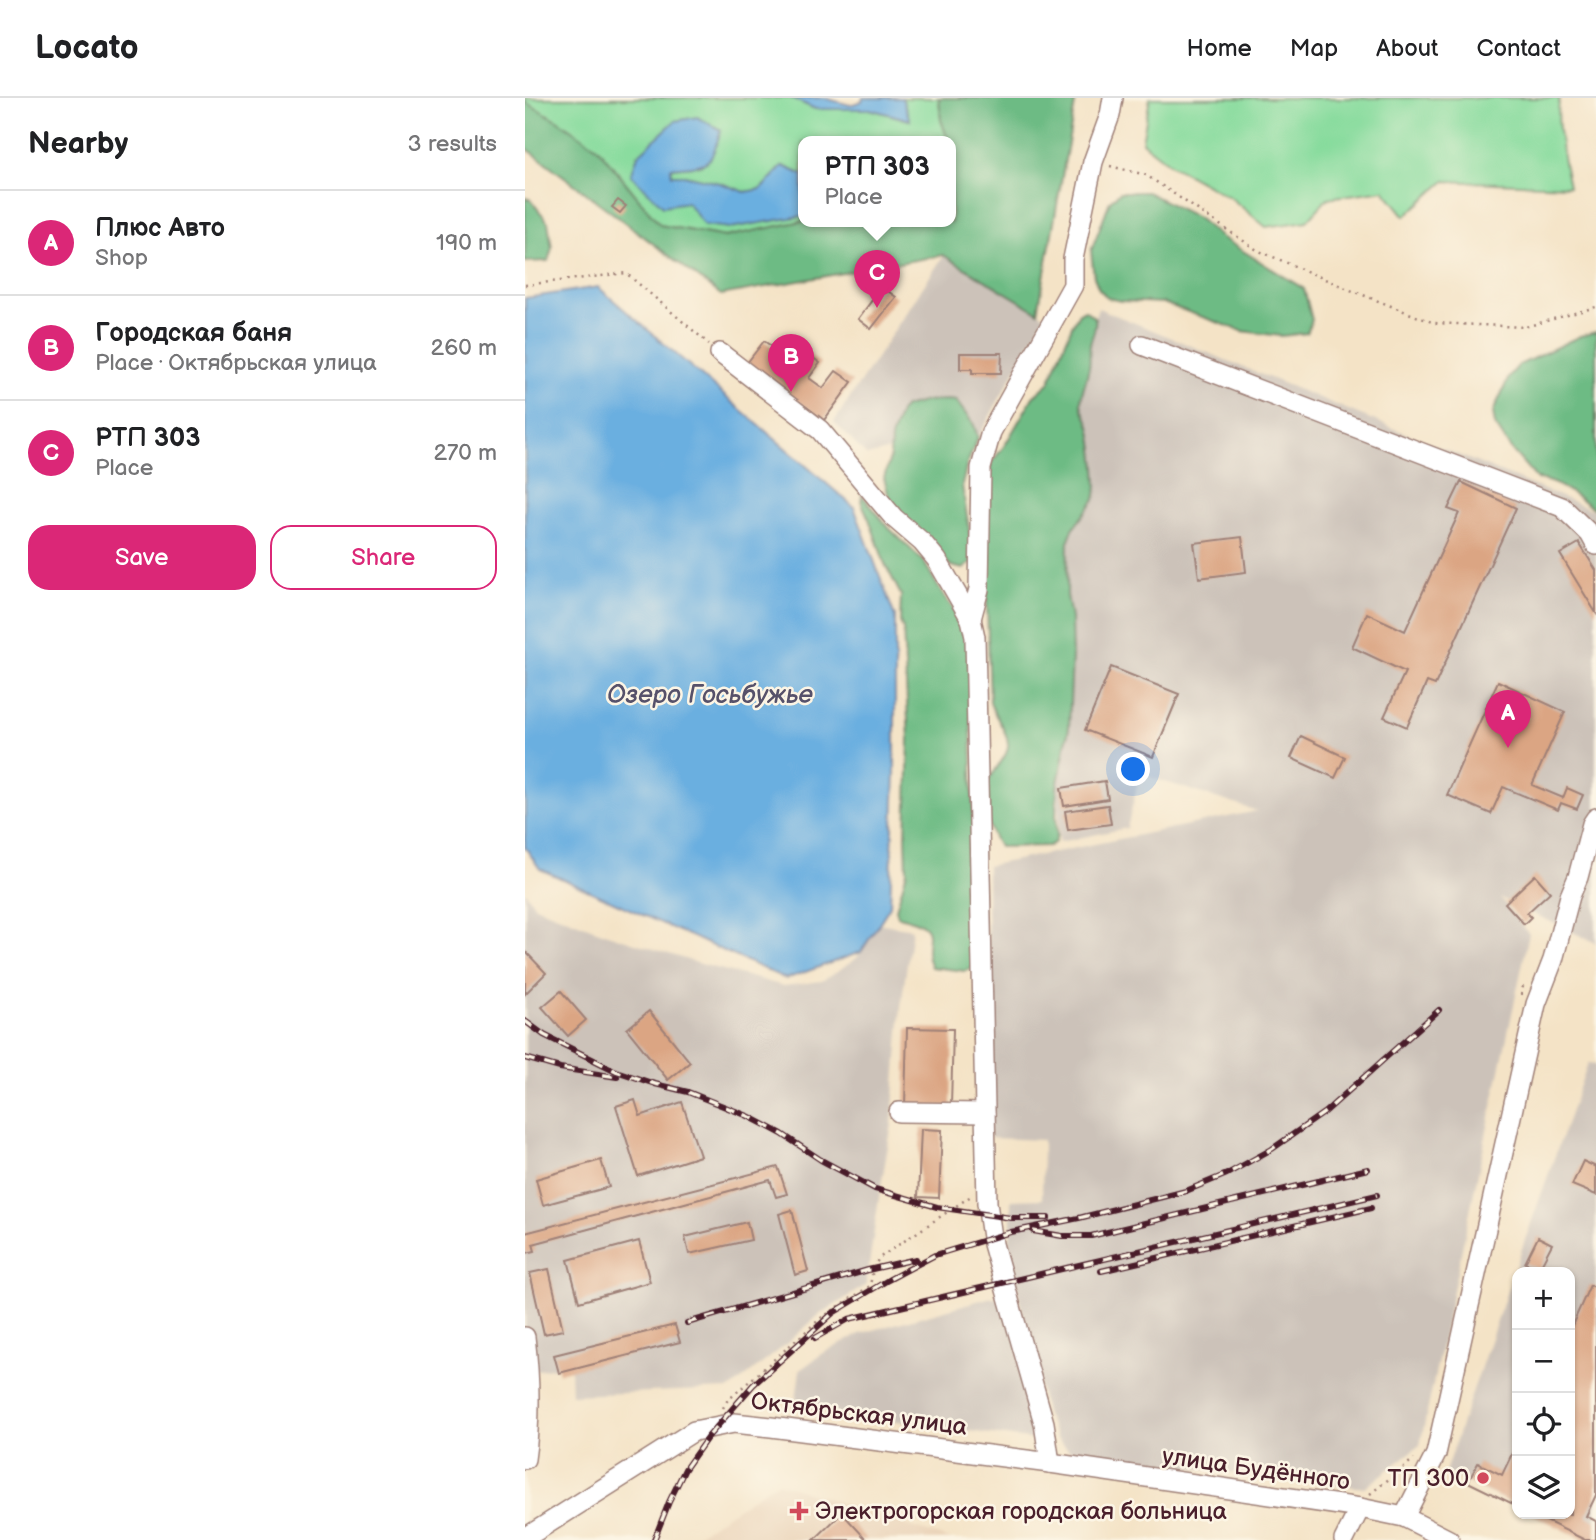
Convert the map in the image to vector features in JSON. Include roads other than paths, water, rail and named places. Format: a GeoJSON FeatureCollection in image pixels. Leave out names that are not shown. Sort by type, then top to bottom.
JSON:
{"type":"FeatureCollection","features":[{"type":"Feature","properties":{"kind":"street"},"geometry":{"type":"LineString","coordinates":[[971,619],[979,589],[981,468],[991,432],[1073,285],[1073,259],[1093,162],[1110,115],[1113,98]]}},
{"type":"Feature","properties":{"kind":"street"},"geometry":{"type":"LineString","coordinates":[[1142,345],[1562,507],[1590,534],[1596,545]]}},
{"type":"Feature","properties":{"kind":"street"},"geometry":{"type":"LineString","coordinates":[[720,352],[820,430],[894,518],[922,542],[937,560],[971,619],[975,637],[987,1185],[993,1244],[1044,1423],[1050,1463]]}},
{"type":"Feature","properties":{"kind":"street"},"geometry":{"type":"LineString","coordinates":[[1404,1517],[1436,1454],[1536,1004],[1553,960],[1570,896],[1596,818]]}},
{"type":"Feature","properties":{"kind":"street"},"geometry":{"type":"LineString","coordinates":[[899,1112],[985,1113]]}},
{"type":"Feature","properties":{"kind":"street"},"geometry":{"type":"LineString","coordinates":[[525,1337],[529,1369],[530,1429],[525,1459]]}},
{"type":"Feature","properties":{"kind":"street","name":"Октябрьская улица"},"geometry":{"type":"LineString","coordinates":[[525,1538],[694,1431],[734,1423],[1050,1463]]}},
{"type":"Feature","properties":{"kind":"street","name":"улица Будённого"},"geometry":{"type":"LineString","coordinates":[[1050,1463],[1404,1517],[1449,1540]]}},
{"type":"Feature","properties":{"kind":"street"},"geometry":{"type":"LineString","coordinates":[[1344,1540],[1352,1507]]}},
{"type":"Feature","properties":{"kind":"water"},"geometry":{"type":"Polygon","coordinates":[[[791,98],[824,98],[850,105],[862,101],[863,98],[902,98],[910,120],[870,109],[815,109],[791,98]]]}},
{"type":"Feature","properties":{"kind":"water"},"geometry":{"type":"Polygon","coordinates":[[[697,117],[721,130],[707,162],[671,168],[672,175],[720,183],[745,192],[761,189],[783,166],[798,173],[798,217],[730,228],[704,225],[687,202],[663,206],[631,175],[638,155],[675,121],[697,117]]]}},
{"type":"Feature","properties":{"kind":"water","name":"Озеро Госьбужье"},"geometry":{"type":"Polygon","coordinates":[[[598,287],[854,507],[895,617],[895,774],[890,906],[861,952],[786,979],[540,869],[525,847],[525,298],[598,287]]]}},
{"type":"Feature","properties":{"kind":"railway"},"geometry":{"type":"LineString","coordinates":[[654,1540],[685,1469],[707,1438],[753,1385],[833,1313],[935,1255],[1011,1232],[1186,1191],[1227,1174],[1272,1149],[1325,1112],[1439,1010]]}},
{"type":"Feature","properties":{"kind":"railway"},"geometry":{"type":"LineString","coordinates":[[525,1021],[544,1035],[616,1071],[688,1092],[748,1116],[875,1189],[937,1207],[1011,1218],[1048,1218]]}},
{"type":"Feature","properties":{"kind":"railway"},"geometry":{"type":"LineString","coordinates":[[525,1058],[560,1068],[617,1077]]}},
{"type":"Feature","properties":{"kind":"railway"},"geometry":{"type":"LineString","coordinates":[[1033,1231],[1062,1236],[1091,1236],[1368,1169]]}},
{"type":"Feature","properties":{"kind":"railway"},"geometry":{"type":"LineString","coordinates":[[815,1338],[849,1319],[1377,1195]]}},
{"type":"Feature","properties":{"kind":"railway"},"geometry":{"type":"LineString","coordinates":[[1101,1271],[1371,1208]]}},
{"type":"Feature","properties":{"kind":"railway"},"geometry":{"type":"LineString","coordinates":[[687,1323],[868,1270],[916,1259]]}},
{"type":"Feature","properties":{"kind":"place","name":"РТП 303"},"geometry":{"type":"Point","coordinates":[877,308]}},
{"type":"Feature","properties":{"kind":"place","name":"Городская баня"},"geometry":{"type":"Point","coordinates":[791,392]}},
{"type":"Feature","properties":{"kind":"place","name":"Плюс Авто"},"geometry":{"type":"Point","coordinates":[1508,748]}},
{"type":"Feature","properties":{"kind":"place","name":"ТП 300"},"geometry":{"type":"Point","coordinates":[1483,1478]}},
{"type":"Feature","properties":{"kind":"place","name":"Электрогорская городская больница"},"geometry":{"type":"Point","coordinates":[799,1511]}}]}
